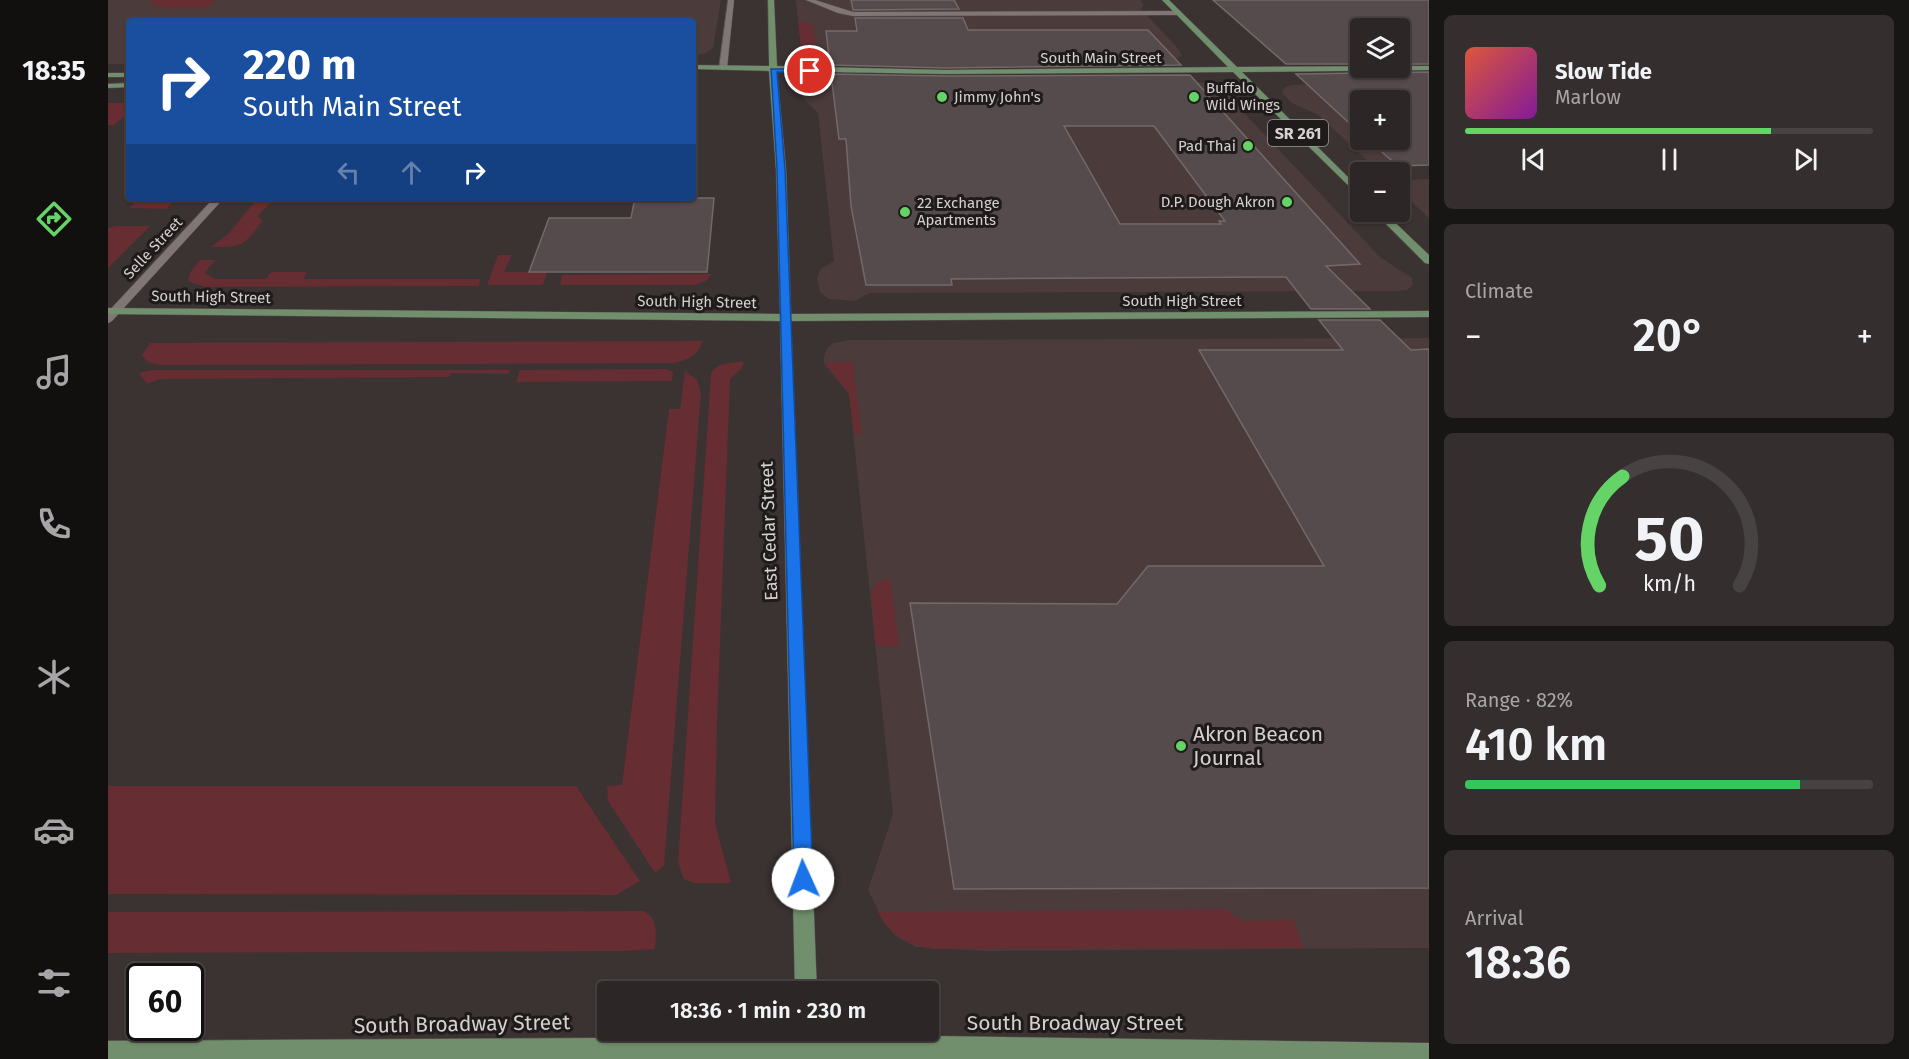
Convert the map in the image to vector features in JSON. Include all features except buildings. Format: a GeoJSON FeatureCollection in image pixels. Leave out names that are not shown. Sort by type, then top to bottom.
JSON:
{"type":"FeatureCollection","features":[{"type":"Feature","properties":{"kind":"main road","name":"East Cedar Street"},"geometry":{"type":"LineString","coordinates":[[771,0],[773,70],[781,169],[806,981]]}},
{"type":"Feature","properties":{"kind":"main road","name":"SR 261"},"geometry":{"type":"LineString","coordinates":[[1165,0],[1350,184]]}},
{"type":"Feature","properties":{"kind":"main road","name":"South Main Street"},"geometry":{"type":"LineString","coordinates":[[696,67],[773,70],[1236,72],[1429,68]]}},
{"type":"Feature","properties":{"kind":"main road","name":"South Main Street"},"geometry":{"type":"LineString","coordinates":[[696,75],[773,70]]}},
{"type":"Feature","properties":{"kind":"main road"},"geometry":{"type":"LineString","coordinates":[[108,75],[126,75]]}},
{"type":"Feature","properties":{"kind":"main road"},"geometry":{"type":"LineString","coordinates":[[108,86],[126,85]]}},
{"type":"Feature","properties":{"kind":"main road"},"geometry":{"type":"LineString","coordinates":[[1389,222],[1429,261]]}},
{"type":"Feature","properties":{"kind":"main road","name":"South High Street"},"geometry":{"type":"LineString","coordinates":[[110,314],[784,318],[1429,314]]}},
{"type":"Feature","properties":{"kind":"main road","name":"South Broadway Street"},"geometry":{"type":"LineString","coordinates":[[108,1053],[707,1041]]}},
{"type":"Feature","properties":{"kind":"main road","name":"South Broadway Street"},"geometry":{"type":"LineString","coordinates":[[895,1041],[1429,1055]]}},
{"type":"Feature","properties":{"kind":"street"},"geometry":{"type":"LineString","coordinates":[[723,68],[731,0]]}},
{"type":"Feature","properties":{"kind":"street"},"geometry":{"type":"LineString","coordinates":[[808,0],[840,12],[853,14],[1176,13]]}},
{"type":"Feature","properties":{"kind":"street","name":"Selle Street"},"geometry":{"type":"LineString","coordinates":[[110,314],[216,201]]}},
{"type":"Feature","properties":{"kind":"shaded area"},"geometry":{"type":"Polygon","coordinates":[[[108,0],[721,0],[713,48],[706,53],[696,55],[696,18],[126,18],[126,64],[108,64],[108,0]]]}},
{"type":"Feature","properties":{"kind":"shaded area"},"geometry":{"type":"Polygon","coordinates":[[[151,0],[216,0],[205,8],[165,8],[152,5],[151,0]]]}},
{"type":"Feature","properties":{"kind":"shaded area"},"geometry":{"type":"Polygon","coordinates":[[[796,0],[1140,0],[1144,5],[1141,9],[1182,55],[1174,60],[814,61],[802,56],[796,0]]]}},
{"type":"Feature","properties":{"kind":"shaded area"},"geometry":{"type":"Polygon","coordinates":[[[798,21],[816,26],[811,30],[816,32],[812,35],[817,38],[813,40],[817,43],[813,45],[817,49],[801,49],[798,21]]]}},
{"type":"Feature","properties":{"kind":"shaded area"},"geometry":{"type":"Polygon","coordinates":[[[822,78],[1193,81],[1221,86],[1236,94],[1232,100],[1380,257],[1412,278],[1413,285],[1407,290],[1397,291],[870,293],[854,301],[829,299],[820,292],[817,278],[821,269],[834,261],[818,113],[801,96],[802,84],[822,78]]]}},
{"type":"Feature","properties":{"kind":"shaded area"},"geometry":{"type":"Polygon","coordinates":[[[1303,84],[1429,84],[1429,165],[1410,165],[1410,162],[1369,162],[1356,150],[1410,150],[1410,90],[1350,90],[1350,145],[1318,115],[1292,103],[1282,93],[1287,86],[1303,84]]]}},
{"type":"Feature","properties":{"kind":"shaded area"},"geometry":{"type":"Polygon","coordinates":[[[108,103],[126,103],[126,115],[114,125],[108,125],[108,103]]]}},
{"type":"Feature","properties":{"kind":"shaded area"},"geometry":{"type":"Polygon","coordinates":[[[1429,179],[1429,218],[1410,200],[1410,180],[1429,179]]]}},
{"type":"Feature","properties":{"kind":"shaded area"},"geometry":{"type":"Polygon","coordinates":[[[136,201],[174,201],[166,209],[130,208],[136,201]]]}},
{"type":"Feature","properties":{"kind":"shaded area"},"geometry":{"type":"Polygon","coordinates":[[[256,201],[271,201],[258,216],[263,221],[246,240],[237,245],[211,247],[228,234],[256,201]]]}},
{"type":"Feature","properties":{"kind":"shaded area"},"geometry":{"type":"Polygon","coordinates":[[[150,226],[108,268],[108,228],[150,226]]]}},
{"type":"Feature","properties":{"kind":"shaded area"},"geometry":{"type":"Polygon","coordinates":[[[498,255],[512,255],[504,272],[547,272],[543,285],[487,285],[498,255]]]}},
{"type":"Feature","properties":{"kind":"shaded area"},"geometry":{"type":"Polygon","coordinates":[[[200,260],[215,260],[205,273],[214,279],[266,279],[271,272],[307,272],[303,279],[480,279],[479,286],[207,287],[188,280],[191,271],[200,260]]]}},
{"type":"Feature","properties":{"kind":"shaded area"},"geometry":{"type":"Polygon","coordinates":[[[712,274],[706,281],[694,285],[560,285],[562,275],[712,274]]]}},
{"type":"Feature","properties":{"kind":"shaded area"},"geometry":{"type":"Polygon","coordinates":[[[1429,338],[1429,948],[985,951],[916,947],[896,936],[884,923],[868,890],[893,814],[849,394],[825,365],[823,360],[827,348],[833,343],[850,340],[1429,338]]]}},
{"type":"Feature","properties":{"kind":"shaded area"},"geometry":{"type":"Polygon","coordinates":[[[702,341],[695,354],[683,361],[673,363],[164,365],[150,363],[142,355],[150,343],[702,341]]]}},
{"type":"Feature","properties":{"kind":"shaded area"},"geometry":{"type":"Polygon","coordinates":[[[745,361],[741,369],[730,379],[717,723],[715,823],[731,883],[695,883],[684,879],[678,863],[711,374],[721,365],[745,361]]]}},
{"type":"Feature","properties":{"kind":"shaded area"},"geometry":{"type":"Polygon","coordinates":[[[824,362],[852,362],[862,435],[854,433],[849,394],[824,362]]]}},
{"type":"Feature","properties":{"kind":"shaded area"},"geometry":{"type":"Polygon","coordinates":[[[667,369],[673,372],[672,381],[516,382],[520,370],[667,369]]]}},
{"type":"Feature","properties":{"kind":"shaded area"},"geometry":{"type":"Polygon","coordinates":[[[152,370],[510,370],[508,374],[451,373],[449,377],[160,379],[147,384],[139,373],[152,370]]]}},
{"type":"Feature","properties":{"kind":"shaded area"},"geometry":{"type":"Polygon","coordinates":[[[685,371],[697,380],[701,393],[664,866],[655,873],[608,801],[607,786],[622,785],[669,409],[680,409],[685,371]]]}},
{"type":"Feature","properties":{"kind":"shaded area"},"geometry":{"type":"Polygon","coordinates":[[[890,579],[899,646],[875,646],[871,590],[880,581],[890,579]]]}},
{"type":"Feature","properties":{"kind":"shaded area"},"geometry":{"type":"Polygon","coordinates":[[[108,786],[576,786],[640,881],[616,895],[108,894],[108,786]]]}},
{"type":"Feature","properties":{"kind":"shaded area"},"geometry":{"type":"Polygon","coordinates":[[[1226,909],[1241,921],[1293,920],[1304,948],[935,949],[901,938],[878,912],[1226,909]]]}},
{"type":"Feature","properties":{"kind":"shaded area"},"geometry":{"type":"Polygon","coordinates":[[[643,911],[654,922],[655,949],[108,953],[108,912],[643,911]]]}},
{"type":"Feature","properties":{"kind":"place","name":"Jimmy John's"},"geometry":{"type":"Point","coordinates":[942,97]}},
{"type":"Feature","properties":{"kind":"place","name":"Buffalo Wild Wings"},"geometry":{"type":"Point","coordinates":[1194,97]}},
{"type":"Feature","properties":{"kind":"place","name":"Pad Thai"},"geometry":{"type":"Point","coordinates":[1248,146]}},
{"type":"Feature","properties":{"kind":"place","name":"D.P. Dough Akron"},"geometry":{"type":"Point","coordinates":[1287,202]}},
{"type":"Feature","properties":{"kind":"place","name":"22 Exchange Apartments"},"geometry":{"type":"Point","coordinates":[905,212]}},
{"type":"Feature","properties":{"kind":"place","name":"Akron Beacon Journal"},"geometry":{"type":"Point","coordinates":[1181,746]}},
{"type":"Feature","properties":{"kind":"route"},"geometry":{"type":"LineString","coordinates":[[803,879],[781,169],[773,70],[810,71]]}}]}
